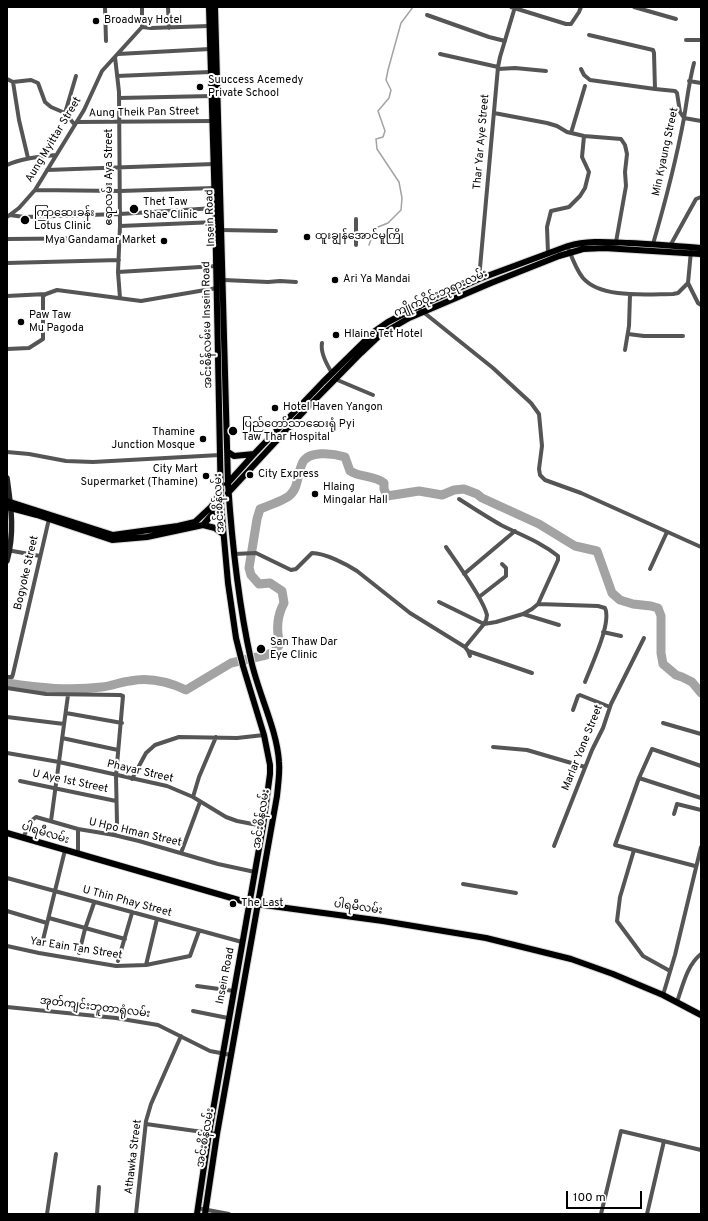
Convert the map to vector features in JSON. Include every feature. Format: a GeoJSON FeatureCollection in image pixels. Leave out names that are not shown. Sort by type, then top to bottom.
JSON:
{"type":"FeatureCollection","features":[{"type":"Feature","properties":{"kind":"main road","name":"Insein Road"},"geometry":{"type":"LineString","coordinates":[[208,7],[215,208]]}},
{"type":"Feature","properties":{"kind":"main road","name":"Insein Road"},"geometry":{"type":"LineString","coordinates":[[215,7],[218,96],[218,230]]}},
{"type":"Feature","properties":{"kind":"main road","name":"အင်းစိန်လမ်းမ Insein Road"},"geometry":{"type":"LineString","coordinates":[[215,208],[220,266],[217,288],[220,455]]}},
{"type":"Feature","properties":{"kind":"main road","name":"ကျိုက်ဝိုင်းဘုရားလမ်း"},"geometry":{"type":"LineString","coordinates":[[9,504],[113,535],[178,526],[195,522],[211,507],[228,483],[254,454],[332,373],[375,331],[388,322],[479,279],[579,243],[594,241],[653,244],[691,250],[701,254]]}},
{"type":"Feature","properties":{"kind":"main road"},"geometry":{"type":"LineString","coordinates":[[651,251],[653,244]]}},
{"type":"Feature","properties":{"kind":"main road","name":"ကျိုက်ဝိုင်းဘုရားလမ်း"},"geometry":{"type":"LineString","coordinates":[[203,525],[221,505],[229,492],[335,379],[380,335],[409,318],[483,286],[583,249],[604,248],[651,251],[691,250],[701,248]]}},
{"type":"Feature","properties":{"kind":"main road"},"geometry":{"type":"LineString","coordinates":[[220,266],[224,280]]}},
{"type":"Feature","properties":{"kind":"main road"},"geometry":{"type":"LineString","coordinates":[[479,279],[483,286]]}},
{"type":"Feature","properties":{"kind":"main road","name":"အင်းစိန်လမ်း"},"geometry":{"type":"LineString","coordinates":[[205,1211],[217,1134],[277,796],[279,763],[277,750],[249,652],[238,594],[228,483],[224,280]]}},
{"type":"Feature","properties":{"kind":"main road"},"geometry":{"type":"LineString","coordinates":[[228,452],[234,456],[254,454]]}},
{"type":"Feature","properties":{"kind":"main road"},"geometry":{"type":"LineString","coordinates":[[220,455],[221,493]]}},
{"type":"Feature","properties":{"kind":"main road","name":"အင်းစိန်လမ်း"},"geometry":{"type":"LineString","coordinates":[[221,493],[228,583],[240,654],[264,735],[270,765],[263,826],[249,903]]}},
{"type":"Feature","properties":{"kind":"main road"},"geometry":{"type":"LineString","coordinates":[[9,504],[112,540],[147,537],[203,525],[215,528],[223,534]]}},
{"type":"Feature","properties":{"kind":"main road"},"geometry":{"type":"LineString","coordinates":[[260,721],[268,718]]}},
{"type":"Feature","properties":{"kind":"main road","name":"ပါရမီလမ်း"},"geometry":{"type":"LineString","coordinates":[[7,833],[249,903],[486,938],[571,959],[613,974],[663,995],[701,1015]]}},
{"type":"Feature","properties":{"kind":"main road","name":"Insein Road"},"geometry":{"type":"LineString","coordinates":[[222,1053],[249,903]]}},
{"type":"Feature","properties":{"kind":"main road","name":"အင်းစိန်လမ်း"},"geometry":{"type":"LineString","coordinates":[[197,1211],[208,1133],[222,1053]]}},
{"type":"Feature","properties":{"kind":"street"},"geometry":{"type":"LineString","coordinates":[[105,7],[106,41]]}},
{"type":"Feature","properties":{"kind":"street"},"geometry":{"type":"LineString","coordinates":[[142,7],[142,27],[168,28],[209,26]]}},
{"type":"Feature","properties":{"kind":"street"},"geometry":{"type":"LineString","coordinates":[[168,7],[168,28]]}},
{"type":"Feature","properties":{"kind":"street"},"geometry":{"type":"LineString","coordinates":[[513,7],[566,24],[571,24],[580,12],[581,7]]}},
{"type":"Feature","properties":{"kind":"street","name":"Thar Yar Aye Street"},"geometry":{"type":"LineString","coordinates":[[479,279],[498,68],[513,7]]}},
{"type":"Feature","properties":{"kind":"street"},"geometry":{"type":"LineString","coordinates":[[634,7],[676,19]]}},
{"type":"Feature","properties":{"kind":"street"},"geometry":{"type":"LineString","coordinates":[[427,15],[489,37],[505,40]]}},
{"type":"Feature","properties":{"kind":"street","name":"Aung Myittar Street"},"geometry":{"type":"LineString","coordinates":[[9,216],[19,208],[35,190],[84,110],[102,71],[142,27]]}},
{"type":"Feature","properties":{"kind":"street"},"geometry":{"type":"LineString","coordinates":[[589,35],[653,50],[655,89]]}},
{"type":"Feature","properties":{"kind":"street"},"geometry":{"type":"LineString","coordinates":[[686,40],[701,40]]}},
{"type":"Feature","properties":{"kind":"street"},"geometry":{"type":"LineString","coordinates":[[117,55],[210,49]]}},
{"type":"Feature","properties":{"kind":"street"},"geometry":{"type":"LineString","coordinates":[[440,54],[498,68],[546,71]]}},
{"type":"Feature","properties":{"kind":"street","name":"ဧရာလမ်း Aya Street"},"geometry":{"type":"LineString","coordinates":[[117,55],[120,168],[118,272],[120,298]]}},
{"type":"Feature","properties":{"kind":"street","name":"Min Kyaung Street"},"geometry":{"type":"LineString","coordinates":[[653,244],[666,197],[684,118],[689,81],[694,63]]}},
{"type":"Feature","properties":{"kind":"street"},"geometry":{"type":"LineString","coordinates":[[581,70],[590,80],[677,92],[680,112],[684,118],[701,121]]}},
{"type":"Feature","properties":{"kind":"street"},"geometry":{"type":"LineString","coordinates":[[117,76],[210,72]]}},
{"type":"Feature","properties":{"kind":"street"},"geometry":{"type":"LineString","coordinates":[[65,113],[76,76]]}},
{"type":"Feature","properties":{"kind":"street"},"geometry":{"type":"LineString","coordinates":[[7,79],[13,82],[34,80],[38,83],[45,102],[51,107],[65,113],[76,124]]}},
{"type":"Feature","properties":{"kind":"street"},"geometry":{"type":"LineString","coordinates":[[689,81],[701,83]]}},
{"type":"Feature","properties":{"kind":"street"},"geometry":{"type":"LineString","coordinates":[[13,82],[19,120],[28,158]]}},
{"type":"Feature","properties":{"kind":"street"},"geometry":{"type":"LineString","coordinates":[[571,133],[585,86]]}},
{"type":"Feature","properties":{"kind":"street"},"geometry":{"type":"LineString","coordinates":[[119,98],[218,96]]}},
{"type":"Feature","properties":{"kind":"street"},"geometry":{"type":"LineString","coordinates":[[494,113],[546,123],[557,126],[571,133],[584,136],[621,139],[625,145],[627,154],[625,172],[626,186],[616,242]]}},
{"type":"Feature","properties":{"kind":"street","name":"Aung Theik Pan Street"},"geometry":{"type":"LineString","coordinates":[[76,124],[212,121]]}},
{"type":"Feature","properties":{"kind":"street"},"geometry":{"type":"LineString","coordinates":[[548,253],[547,227],[552,211],[569,207],[584,190],[588,183],[589,172],[582,157],[584,136]]}},
{"type":"Feature","properties":{"kind":"street"},"geometry":{"type":"LineString","coordinates":[[7,165],[28,158],[56,155]]}},
{"type":"Feature","properties":{"kind":"street"},"geometry":{"type":"LineString","coordinates":[[47,170],[214,164]]}},
{"type":"Feature","properties":{"kind":"street"},"geometry":{"type":"LineString","coordinates":[[35,190],[120,192],[214,188]]}},
{"type":"Feature","properties":{"kind":"street"},"geometry":{"type":"LineString","coordinates":[[670,246],[696,199],[701,197]]}},
{"type":"Feature","properties":{"kind":"street"},"geometry":{"type":"LineString","coordinates":[[9,216],[24,217],[120,214],[215,208]]}},
{"type":"Feature","properties":{"kind":"street"},"geometry":{"type":"LineString","coordinates":[[356,219],[356,245]]}},
{"type":"Feature","properties":{"kind":"street"},"geometry":{"type":"LineString","coordinates":[[120,226],[216,222]]}},
{"type":"Feature","properties":{"kind":"street"},"geometry":{"type":"LineString","coordinates":[[218,230],[276,230]]}},
{"type":"Feature","properties":{"kind":"street"},"geometry":{"type":"LineString","coordinates":[[7,239],[119,238]]}},
{"type":"Feature","properties":{"kind":"street"},"geometry":{"type":"LineString","coordinates":[[568,246],[570,253],[584,279],[604,292],[630,295],[673,294],[678,292],[688,283]]}},
{"type":"Feature","properties":{"kind":"street"},"geometry":{"type":"LineString","coordinates":[[691,250],[688,283],[698,303],[701,305]]}},
{"type":"Feature","properties":{"kind":"street"},"geometry":{"type":"LineString","coordinates":[[7,263],[119,260]]}},
{"type":"Feature","properties":{"kind":"street"},"geometry":{"type":"LineString","coordinates":[[118,272],[220,266]]}},
{"type":"Feature","properties":{"kind":"street"},"geometry":{"type":"LineString","coordinates":[[224,280],[296,282]]}},
{"type":"Feature","properties":{"kind":"street"},"geometry":{"type":"LineString","coordinates":[[7,296],[44,295],[57,290],[141,301],[217,288]]}},
{"type":"Feature","properties":{"kind":"street"},"geometry":{"type":"LineString","coordinates":[[7,349],[29,348],[43,339],[44,295]]}},
{"type":"Feature","properties":{"kind":"street"},"geometry":{"type":"LineString","coordinates":[[625,350],[630,319],[630,295]]}},
{"type":"Feature","properties":{"kind":"street"},"geometry":{"type":"LineString","coordinates":[[417,307],[493,368],[531,403],[539,414],[542,446],[539,470],[540,475],[545,480],[581,493],[701,547]]}},
{"type":"Feature","properties":{"kind":"street"},"geometry":{"type":"LineString","coordinates":[[628,334],[644,336],[683,336]]}},
{"type":"Feature","properties":{"kind":"street"},"geometry":{"type":"LineString","coordinates":[[322,343],[321,349],[327,365],[332,373]]}},
{"type":"Feature","properties":{"kind":"street"},"geometry":{"type":"LineString","coordinates":[[335,379],[373,395]]}},
{"type":"Feature","properties":{"kind":"street"},"geometry":{"type":"LineString","coordinates":[[7,452],[29,454],[66,461],[93,462],[220,455]]}},
{"type":"Feature","properties":{"kind":"street"},"geometry":{"type":"LineString","coordinates":[[7,478],[12,521],[7,561]]}},
{"type":"Feature","properties":{"kind":"street"},"geometry":{"type":"LineString","coordinates":[[439,602],[484,624],[523,614],[538,604],[558,560],[558,556],[548,548],[500,524],[459,499]]}},
{"type":"Feature","properties":{"kind":"street","name":"Bogyoke Street"},"geometry":{"type":"LineString","coordinates":[[9,677],[49,519]]}},
{"type":"Feature","properties":{"kind":"street"},"geometry":{"type":"LineString","coordinates":[[464,574],[515,531]]}},
{"type":"Feature","properties":{"kind":"street"},"geometry":{"type":"LineString","coordinates":[[650,569],[667,532]]}},
{"type":"Feature","properties":{"kind":"street"},"geometry":{"type":"LineString","coordinates":[[446,547],[479,598],[487,616],[487,620],[465,647]]}},
{"type":"Feature","properties":{"kind":"street"},"geometry":{"type":"LineString","coordinates":[[8,551],[40,556]]}},
{"type":"Feature","properties":{"kind":"street"},"geometry":{"type":"LineString","coordinates":[[234,554],[256,553],[291,570],[296,568],[312,553],[325,556],[350,567],[410,613],[465,647],[470,656]]}},
{"type":"Feature","properties":{"kind":"street"},"geometry":{"type":"LineString","coordinates":[[479,598],[506,576],[506,568],[502,564]]}},
{"type":"Feature","properties":{"kind":"street"},"geometry":{"type":"LineString","coordinates":[[538,604],[602,606],[605,608],[607,615],[602,640],[585,682]]}},
{"type":"Feature","properties":{"kind":"street"},"geometry":{"type":"LineString","coordinates":[[523,614],[559,625]]}},
{"type":"Feature","properties":{"kind":"street"},"geometry":{"type":"LineString","coordinates":[[603,632],[621,636]]}},
{"type":"Feature","properties":{"kind":"street","name":"Marlar Yone Street"},"geometry":{"type":"LineString","coordinates":[[554,846],[592,750],[603,728],[610,707],[644,638]]}},
{"type":"Feature","properties":{"kind":"street"},"geometry":{"type":"LineString","coordinates":[[468,651],[532,673]]}},
{"type":"Feature","properties":{"kind":"street"},"geometry":{"type":"LineString","coordinates":[[7,688],[46,694],[123,696],[122,723],[116,776],[117,823],[114,835]]}},
{"type":"Feature","properties":{"kind":"street"},"geometry":{"type":"LineString","coordinates":[[51,821],[68,695]]}},
{"type":"Feature","properties":{"kind":"street"},"geometry":{"type":"LineString","coordinates":[[573,710],[578,696],[580,695],[610,707]]}},
{"type":"Feature","properties":{"kind":"street"},"geometry":{"type":"LineString","coordinates":[[66,713],[122,723]]}},
{"type":"Feature","properties":{"kind":"street"},"geometry":{"type":"LineString","coordinates":[[7,717],[64,724]]}},
{"type":"Feature","properties":{"kind":"street"},"geometry":{"type":"LineString","coordinates":[[663,723],[701,734]]}},
{"type":"Feature","properties":{"kind":"street"},"geometry":{"type":"LineString","coordinates":[[132,779],[146,753],[155,745],[179,737],[238,738],[264,735]]}},
{"type":"Feature","properties":{"kind":"street"},"geometry":{"type":"LineString","coordinates":[[194,797],[203,765],[216,737]]}},
{"type":"Feature","properties":{"kind":"street"},"geometry":{"type":"LineString","coordinates":[[62,738],[118,750]]}},
{"type":"Feature","properties":{"kind":"street"},"geometry":{"type":"LineString","coordinates":[[493,747],[527,750],[585,767]]}},
{"type":"Feature","properties":{"kind":"street"},"geometry":{"type":"LineString","coordinates":[[696,866],[615,844],[639,778],[652,749],[701,766]]}},
{"type":"Feature","properties":{"kind":"street","name":"Phayar Street"},"geometry":{"type":"LineString","coordinates":[[7,753],[59,762],[116,776],[167,786],[194,797],[226,817],[237,821],[263,826]]}},
{"type":"Feature","properties":{"kind":"street"},"geometry":{"type":"LineString","coordinates":[[639,778],[701,798]]}},
{"type":"Feature","properties":{"kind":"street","name":"U Aye 1st Street"},"geometry":{"type":"LineString","coordinates":[[20,781],[116,801]]}},
{"type":"Feature","properties":{"kind":"street"},"geometry":{"type":"LineString","coordinates":[[181,854],[200,802]]}},
{"type":"Feature","properties":{"kind":"street"},"geometry":{"type":"LineString","coordinates":[[674,814],[677,804],[701,810]]}},
{"type":"Feature","properties":{"kind":"street","name":"U Hpo Hman Street"},"geometry":{"type":"LineString","coordinates":[[23,838],[33,818],[36,817],[78,829],[114,835],[218,864],[255,872]]}},
{"type":"Feature","properties":{"kind":"street"},"geometry":{"type":"LineString","coordinates":[[78,829],[78,854]]}},
{"type":"Feature","properties":{"kind":"street"},"geometry":{"type":"LineString","coordinates":[[663,995],[701,847]]}},
{"type":"Feature","properties":{"kind":"street"},"geometry":{"type":"LineString","coordinates":[[42,944],[65,850]]}},
{"type":"Feature","properties":{"kind":"street"},"geometry":{"type":"LineString","coordinates":[[634,850],[620,897],[617,921],[643,956],[670,971]]}},
{"type":"Feature","properties":{"kind":"street","name":"U Thin Phay Street"},"geometry":{"type":"LineString","coordinates":[[7,878],[94,903],[242,942]]}},
{"type":"Feature","properties":{"kind":"street"},"geometry":{"type":"LineString","coordinates":[[463,884],[516,893]]}},
{"type":"Feature","properties":{"kind":"street"},"geometry":{"type":"LineString","coordinates":[[80,953],[85,929],[94,903]]}},
{"type":"Feature","properties":{"kind":"street"},"geometry":{"type":"LineString","coordinates":[[7,912],[47,923]]}},
{"type":"Feature","properties":{"kind":"street"},"geometry":{"type":"LineString","coordinates":[[118,961],[132,913]]}},
{"type":"Feature","properties":{"kind":"street"},"geometry":{"type":"LineString","coordinates":[[49,918],[125,939]]}},
{"type":"Feature","properties":{"kind":"street"},"geometry":{"type":"LineString","coordinates":[[146,965],[158,920]]}},
{"type":"Feature","properties":{"kind":"street","name":"Yar Eain Tan Street"},"geometry":{"type":"LineString","coordinates":[[7,946],[38,953],[116,966],[146,965],[190,956],[199,931]]}},
{"type":"Feature","properties":{"kind":"street"},"geometry":{"type":"LineString","coordinates":[[677,1002],[688,972],[694,960],[701,954]]}},
{"type":"Feature","properties":{"kind":"street"},"geometry":{"type":"LineString","coordinates":[[197,986],[234,991]]}},
{"type":"Feature","properties":{"kind":"street","name":"အုတ်ကျင်းဘူတာရုံလမ်း"},"geometry":{"type":"LineString","coordinates":[[7,1007],[116,1018],[158,1025],[210,1051],[231,1055]]}},
{"type":"Feature","properties":{"kind":"street"},"geometry":{"type":"LineString","coordinates":[[193,1011],[228,1018]]}},
{"type":"Feature","properties":{"kind":"street","name":"Athawka Street"},"geometry":{"type":"LineString","coordinates":[[136,1214],[146,1124],[151,1104],[181,1036]]}},
{"type":"Feature","properties":{"kind":"street"},"geometry":{"type":"LineString","coordinates":[[146,1124],[217,1134]]}},
{"type":"Feature","properties":{"kind":"street"},"geometry":{"type":"LineString","coordinates":[[601,1214],[621,1131],[701,1150]]}},
{"type":"Feature","properties":{"kind":"street"},"geometry":{"type":"LineString","coordinates":[[647,1214],[664,1141]]}},
{"type":"Feature","properties":{"kind":"street"},"geometry":{"type":"LineString","coordinates":[[47,1214],[56,1154]]}},
{"type":"Feature","properties":{"kind":"street"},"geometry":{"type":"LineString","coordinates":[[97,1214],[99,1187]]}},
{"type":"Feature","properties":{"kind":"street"},"geometry":{"type":"LineString","coordinates":[[197,1211],[229,1214]]}},
{"type":"Feature","properties":{"kind":"waterway"},"geometry":{"type":"LineString","coordinates":[[369,245],[373,234],[378,227],[388,223],[401,210],[402,198],[399,182],[377,149],[376,139],[383,137],[385,131],[378,111],[389,98],[391,90],[386,80],[401,23],[413,7]]}},
{"type":"Feature","properties":{"kind":"waterway"},"geometry":{"type":"LineString","coordinates":[[7,683],[43,688],[78,689],[106,686],[137,680],[152,680],[186,690],[231,663],[274,652],[280,644],[278,623],[284,603],[282,591],[270,583],[259,584],[251,575],[249,568],[260,509],[276,503],[292,493],[295,489],[300,468],[309,456],[334,454],[345,457],[350,471],[359,475],[380,480],[384,483],[384,489],[387,496],[419,491],[442,495],[454,490],[464,489],[539,524],[575,546],[597,551],[612,593],[620,600],[633,604],[658,608],[661,616],[661,653],[663,664],[676,675],[692,682],[701,693]]}},
{"type":"Feature","properties":{"kind":"place","name":"Broadway Hotel"},"geometry":{"type":"Point","coordinates":[96,21]}},
{"type":"Feature","properties":{"kind":"place","name":"Suuccess Acemedy Private School"},"geometry":{"type":"Point","coordinates":[200,87]}},
{"type":"Feature","properties":{"kind":"place","name":"Thet Taw Shae Clinic"},"geometry":{"type":"Point","coordinates":[134,209]}},
{"type":"Feature","properties":{"kind":"place","name":"ကြာဆေးခန်း Lotus Clinic"},"geometry":{"type":"Point","coordinates":[25,220]}},
{"type":"Feature","properties":{"kind":"place","name":"ထူးချွန်အောင်မူကြို"},"geometry":{"type":"Point","coordinates":[307,237]}},
{"type":"Feature","properties":{"kind":"place","name":"Mya Gandamar Market"},"geometry":{"type":"Point","coordinates":[164,241]}},
{"type":"Feature","properties":{"kind":"place","name":"Ari Ya Mandai"},"geometry":{"type":"Point","coordinates":[335,280]}},
{"type":"Feature","properties":{"kind":"place","name":"Paw Taw Mu Pagoda"},"geometry":{"type":"Point","coordinates":[21,322]}},
{"type":"Feature","properties":{"kind":"place","name":"Hlaine Tet Hotel"},"geometry":{"type":"Point","coordinates":[336,335]}},
{"type":"Feature","properties":{"kind":"place","name":"Hotel Haven Yangon"},"geometry":{"type":"Point","coordinates":[275,408]}},
{"type":"Feature","properties":{"kind":"place","name":"ပြည်တော်သာဆေးရုံ Pyi Taw Thar Hospital"},"geometry":{"type":"Point","coordinates":[233,431]}},
{"type":"Feature","properties":{"kind":"place","name":"Thamine Junction Mosque"},"geometry":{"type":"Point","coordinates":[203,439]}},
{"type":"Feature","properties":{"kind":"place","name":"City Express"},"geometry":{"type":"Point","coordinates":[250,475]}},
{"type":"Feature","properties":{"kind":"place","name":"City Mart Supermarket (Thamine)"},"geometry":{"type":"Point","coordinates":[206,476]}},
{"type":"Feature","properties":{"kind":"place","name":"Hlaing Mingalar Hall"},"geometry":{"type":"Point","coordinates":[315,494]}},
{"type":"Feature","properties":{"kind":"place","name":"San Thaw Dar Eye Clinic"},"geometry":{"type":"Point","coordinates":[261,649]}},
{"type":"Feature","properties":{"kind":"place","name":"The Last"},"geometry":{"type":"Point","coordinates":[233,904]}}]}
